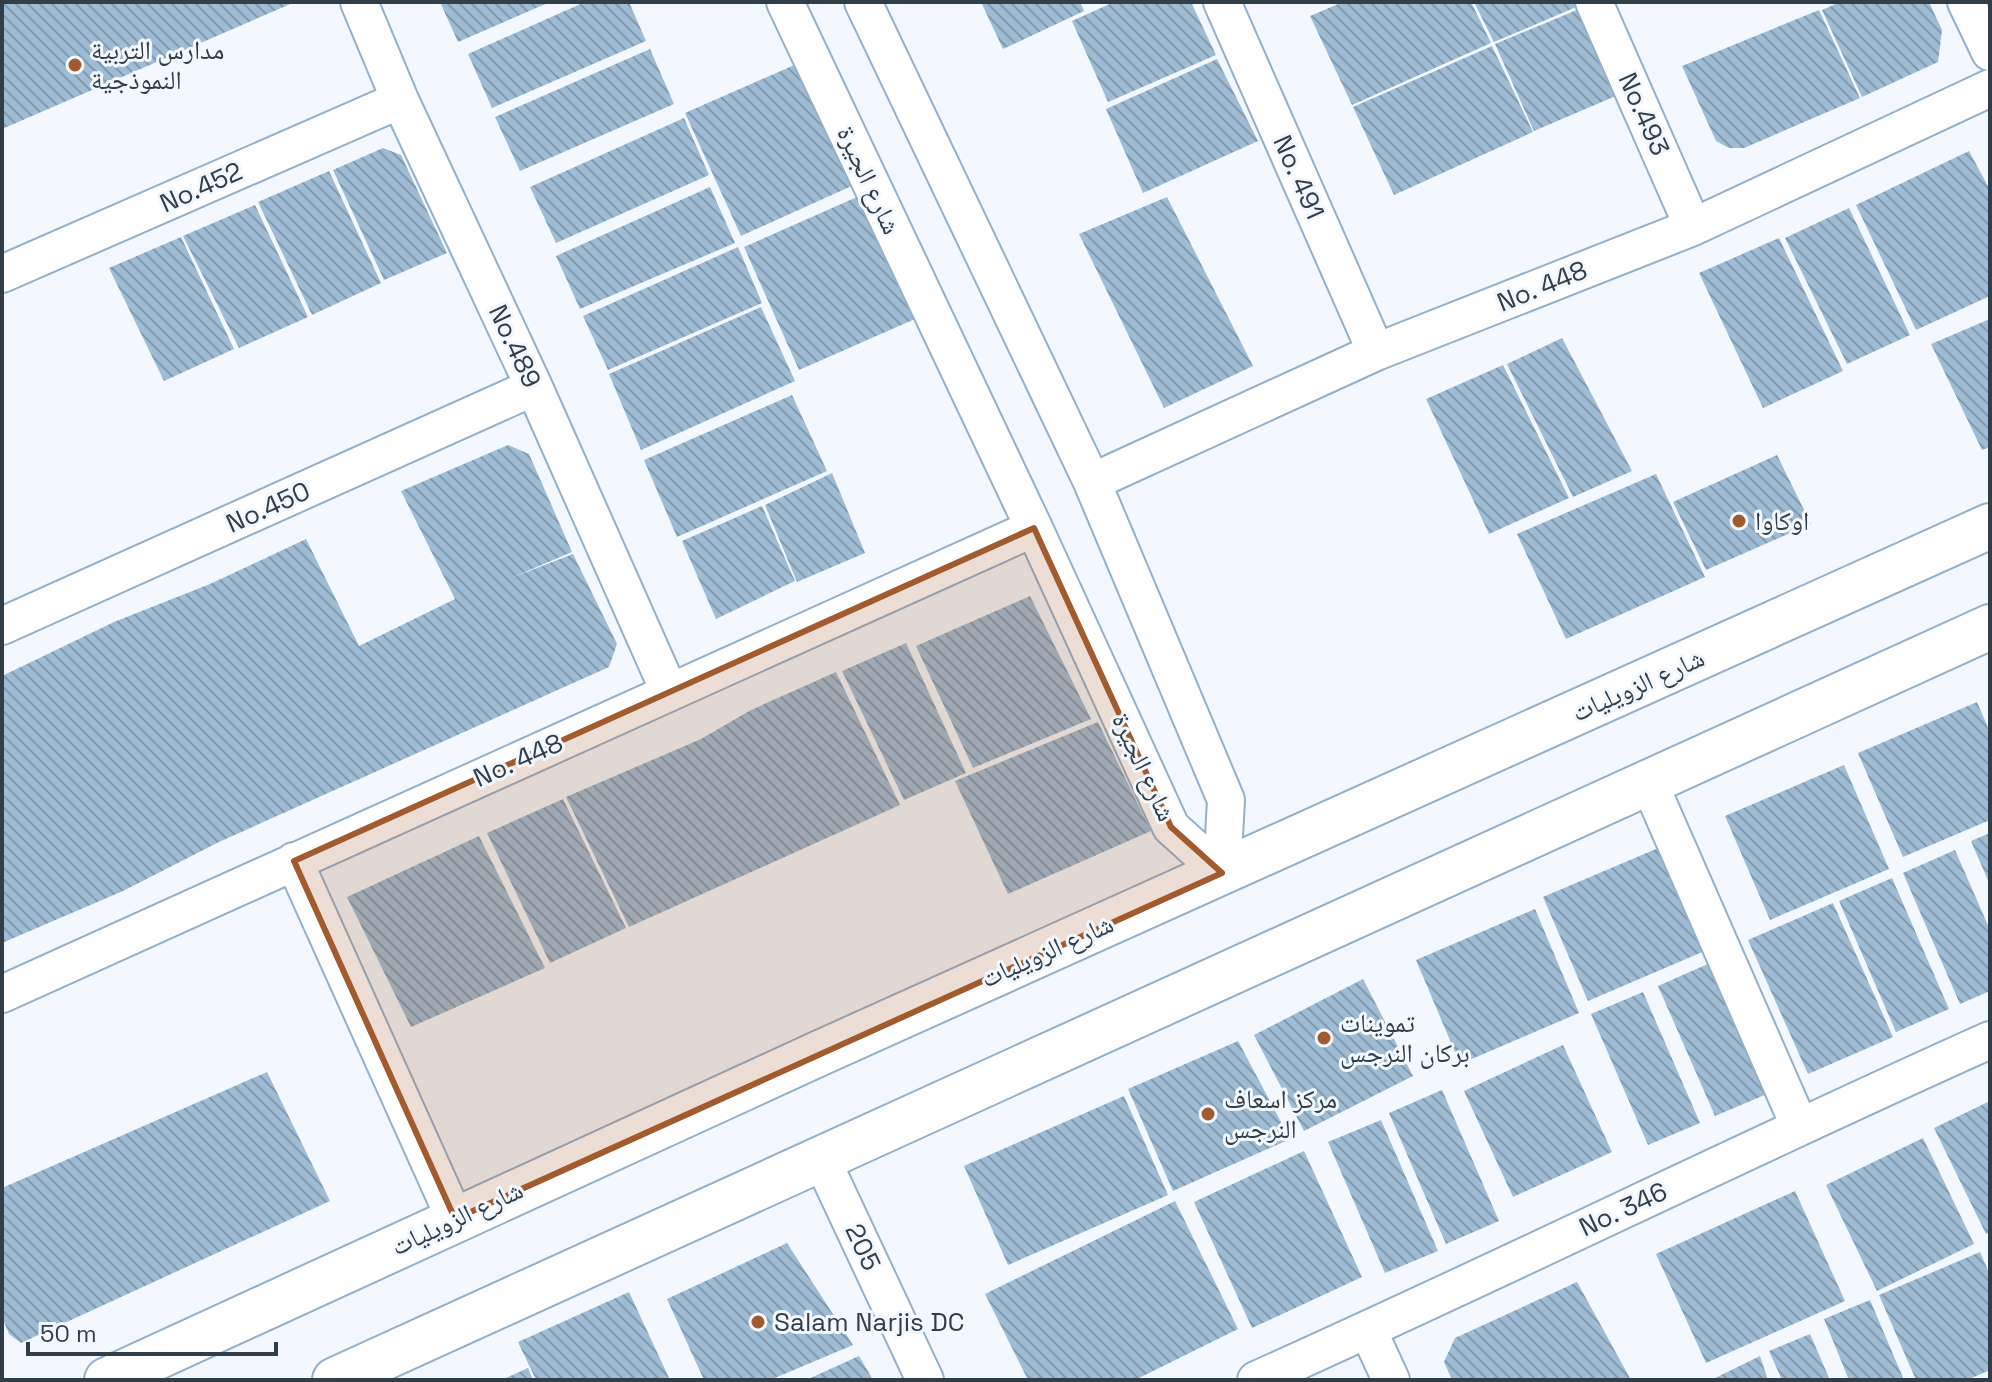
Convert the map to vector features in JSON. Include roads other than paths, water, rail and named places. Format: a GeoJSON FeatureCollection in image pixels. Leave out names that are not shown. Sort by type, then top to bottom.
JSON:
{"type":"FeatureCollection","features":[{"type":"Feature","properties":{"kind":"street","name":"No.489"},"geometry":{"type":"LineString","coordinates":[[359,2],[400,100],[534,387],[669,691]]}},
{"type":"Feature","properties":{"kind":"street","name":"شارع الجيرة"},"geometry":{"type":"LineString","coordinates":[[785,2],[1034,528],[1171,827],[1222,873]]}},
{"type":"Feature","properties":{"kind":"street"},"geometry":{"type":"LineString","coordinates":[[863,2],[1092,482],[1226,800],[1222,873]]}},
{"type":"Feature","properties":{"kind":"street","name":"No. 491"},"geometry":{"type":"LineString","coordinates":[[1222,2],[1376,352]]}},
{"type":"Feature","properties":{"kind":"street","name":"No.493"},"geometry":{"type":"LineString","coordinates":[[1594,2],[1693,227]]}},
{"type":"Feature","properties":{"kind":"street"},"geometry":{"type":"LineString","coordinates":[[1966,2],[1990,52]]}},
{"type":"Feature","properties":{"kind":"street","name":"No. 448"},"geometry":{"type":"LineString","coordinates":[[1092,482],[1376,352],[1693,227],[1990,88]]}},
{"type":"Feature","properties":{"kind":"street","name":"No.452"},"geometry":{"type":"LineString","coordinates":[[2,274],[400,100]]}},
{"type":"Feature","properties":{"kind":"street","name":"No.450"},"geometry":{"type":"LineString","coordinates":[[4,621],[534,387]]}},
{"type":"Feature","properties":{"kind":"street","name":"شارع الزويليات"},"geometry":{"type":"LineString","coordinates":[[107,1380],[820,1053],[1990,526]]}},
{"type":"Feature","properties":{"kind":"street","name":"No. 448"},"geometry":{"type":"LineString","coordinates":[[2,994],[1034,528]]}},
{"type":"Feature","properties":{"kind":"street"},"geometry":{"type":"LineString","coordinates":[[335,1380],[1650,785],[1990,627]]}},
{"type":"Feature","properties":{"kind":"street"},"geometry":{"type":"LineString","coordinates":[[1650,785],[1799,1125]]}},
{"type":"Feature","properties":{"kind":"street"},"geometry":{"type":"LineString","coordinates":[[294,861],[455,1219]]}},
{"type":"Feature","properties":{"kind":"street","name":"No. 346"},"geometry":{"type":"LineString","coordinates":[[1256,1380],[1799,1125],[1990,1040]]}},
{"type":"Feature","properties":{"kind":"street","name":"205"},"geometry":{"type":"LineString","coordinates":[[821,1158],[925,1380]]}},
{"type":"Feature","properties":{"kind":"street"},"geometry":{"type":"LineString","coordinates":[[1368,1330],[1391,1380]]}},
{"type":"Feature","properties":{"kind":"place","name":"مدارس التربية النموذجية"},"geometry":{"type":"Point","coordinates":[75,65]}},
{"type":"Feature","properties":{"kind":"place","name":"اوكاوا"},"geometry":{"type":"Point","coordinates":[1739,521]}},
{"type":"Feature","properties":{"kind":"place","name":"تموينات بركان النرجس"},"geometry":{"type":"Point","coordinates":[1324,1038]}},
{"type":"Feature","properties":{"kind":"place","name":"مركز اسعاف النرجس"},"geometry":{"type":"Point","coordinates":[1208,1114]}},
{"type":"Feature","properties":{"kind":"place","name":"Salam Narjis DC"},"geometry":{"type":"Point","coordinates":[758,1322]}}]}
